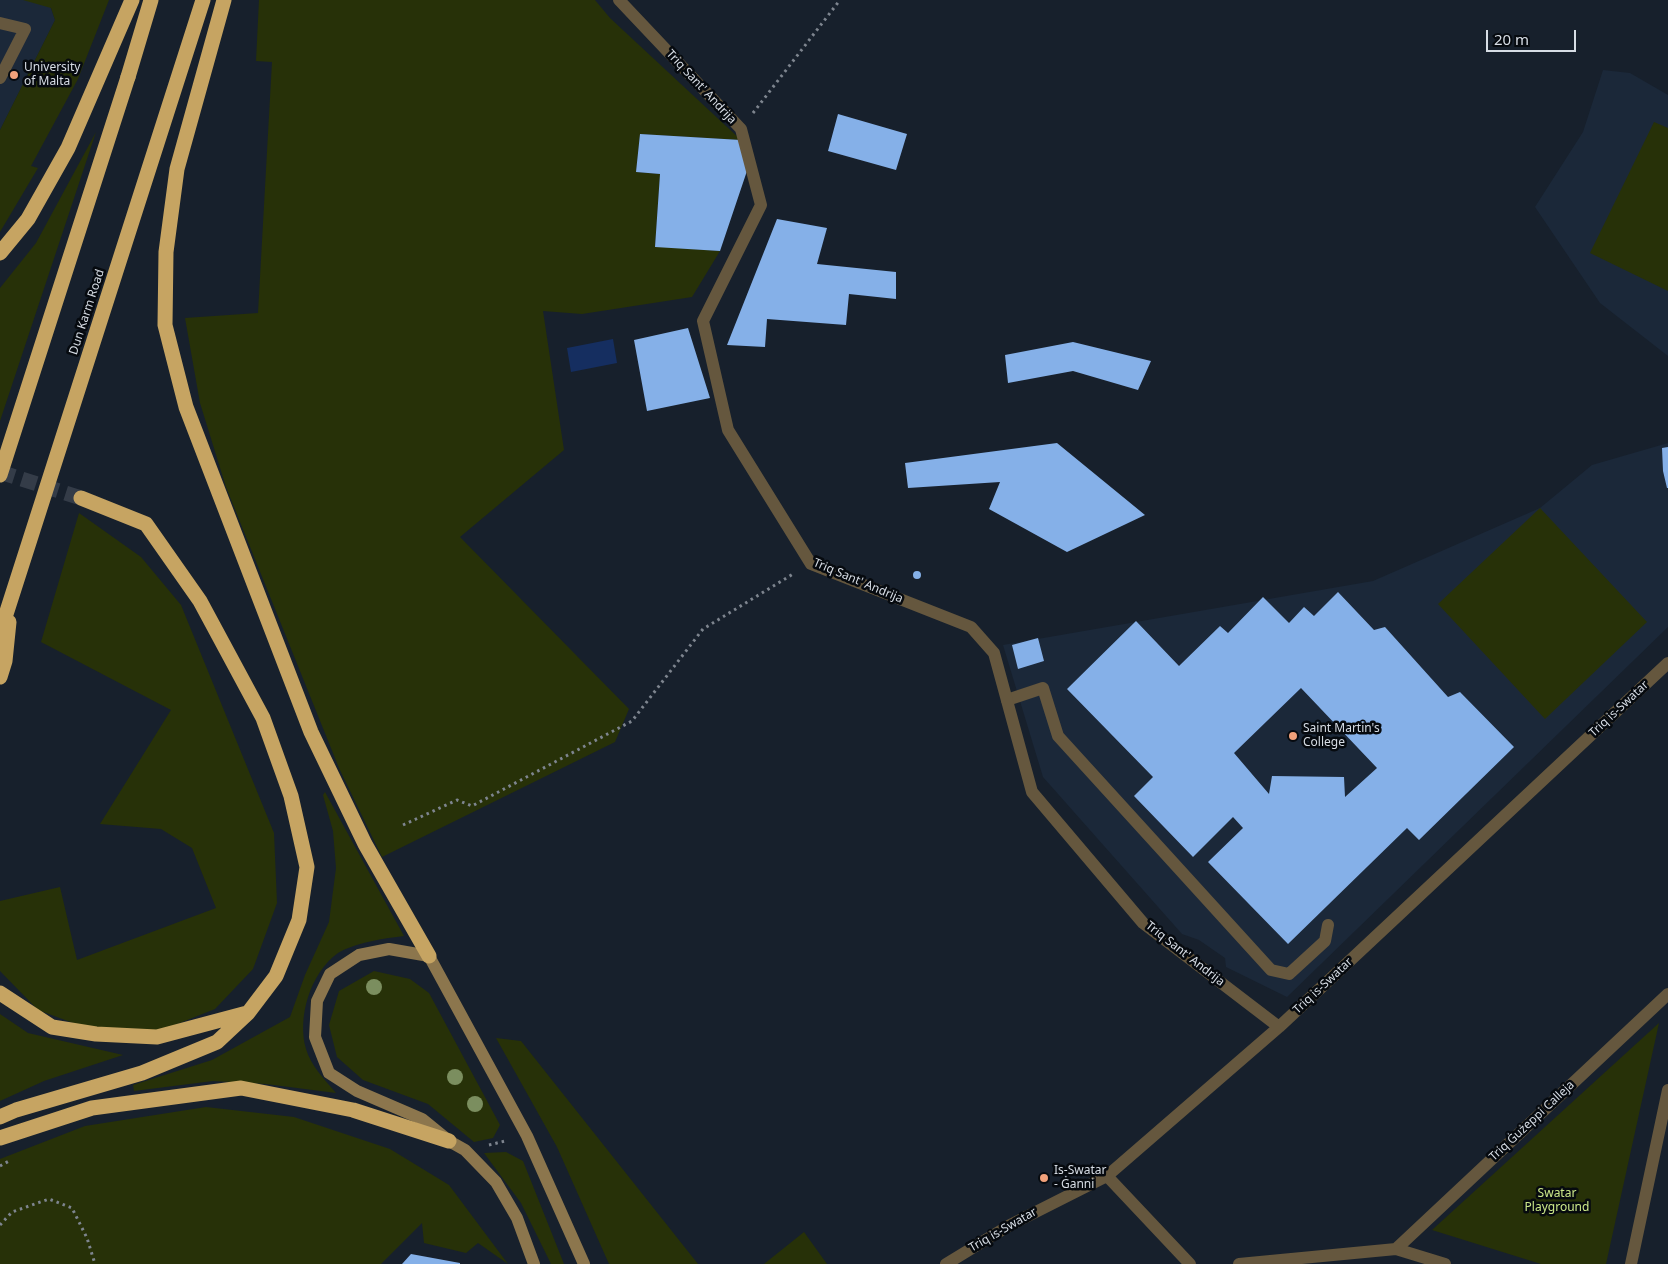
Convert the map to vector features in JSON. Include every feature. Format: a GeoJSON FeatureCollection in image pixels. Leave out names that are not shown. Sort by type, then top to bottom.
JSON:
{"type":"FeatureCollection","features":[{"type":"Feature","properties":{"kind":"highway"},"geometry":{"type":"LineString","coordinates":[[0,252],[28,219],[68,148],[132,0]]}},
{"type":"Feature","properties":{"kind":"highway"},"geometry":{"type":"LineString","coordinates":[[0,475],[151,0]]}},
{"type":"Feature","properties":{"kind":"highway","name":"Dun Karm Road"},"geometry":{"type":"LineString","coordinates":[[0,633],[203,0]]}},
{"type":"Feature","properties":{"kind":"highway"},"geometry":{"type":"LineString","coordinates":[[224,0],[176,169],[166,252],[165,325],[186,408],[311,732],[365,844],[429,956]]}},
{"type":"Feature","properties":{"kind":"highway"},"geometry":{"type":"LineString","coordinates":[[0,1117],[16,1110],[142,1073],[217,1042],[248,1013],[276,976],[299,920],[307,867],[292,796],[263,718],[200,601],[146,524],[81,498]]}},
{"type":"Feature","properties":{"kind":"highway"},"geometry":{"type":"LineString","coordinates":[[0,677],[5,661],[12,596]]}},
{"type":"Feature","properties":{"kind":"highway"},"geometry":{"type":"LineString","coordinates":[[0,993],[52,1027],[96,1034],[157,1037],[248,1013]]}},
{"type":"Feature","properties":{"kind":"highway"},"geometry":{"type":"LineString","coordinates":[[0,1138],[92,1108],[241,1088],[353,1110],[449,1141]]}},
{"type":"Feature","properties":{"kind":"main road"},"geometry":{"type":"LineString","coordinates":[[534,1264],[517,1218],[496,1182],[465,1150],[449,1141],[422,1119],[357,1092],[329,1073],[315,1037],[317,1001],[330,974],[359,955],[389,949],[429,956],[527,1136],[584,1264]]}},
{"type":"Feature","properties":{"kind":"street","name":"Triq Sant' Andrija"},"geometry":{"type":"LineString","coordinates":[[619,0],[740,129],[761,205],[703,321],[728,430],[811,564],[972,627],[994,653],[1032,792],[1143,923],[1280,1027]]}},
{"type":"Feature","properties":{"kind":"street"},"geometry":{"type":"LineString","coordinates":[[0,23],[25,29],[0,78]]}},
{"type":"Feature","properties":{"kind":"street","name":"Triq is-Swatar"},"geometry":{"type":"LineString","coordinates":[[951,1261],[1010,1225],[1107,1176],[1280,1027],[1668,664]]}},
{"type":"Feature","properties":{"kind":"street"},"geometry":{"type":"LineString","coordinates":[[1007,700],[1043,688],[1058,736],[1271,970],[1289,974],[1325,941],[1328,925]]}},
{"type":"Feature","properties":{"kind":"street","name":"Triq Ġużeppi Calleja"},"geometry":{"type":"LineString","coordinates":[[1396,1248],[1668,994]]}},
{"type":"Feature","properties":{"kind":"street"},"geometry":{"type":"LineString","coordinates":[[1631,1264],[1668,1090]]}},
{"type":"Feature","properties":{"kind":"street"},"geometry":{"type":"LineString","coordinates":[[1107,1176],[1190,1264]]}},
{"type":"Feature","properties":{"kind":"street"},"geometry":{"type":"LineString","coordinates":[[1239,1264],[1396,1248],[1445,1264]]}},
{"type":"Feature","properties":{"kind":"street"},"geometry":{"type":"LineString","coordinates":[[951,1261],[968,1264]]}},
{"type":"Feature","properties":{"kind":"path"},"geometry":{"type":"LineString","coordinates":[[740,129],[840,0]]}},
{"type":"Feature","properties":{"kind":"path"},"geometry":{"type":"LineString","coordinates":[[403,825],[457,800],[472,806],[632,720],[703,629],[811,564]]}},
{"type":"Feature","properties":{"kind":"path"},"geometry":{"type":"LineString","coordinates":[[465,1150],[527,1136]]}},
{"type":"Feature","properties":{"kind":"path"},"geometry":{"type":"LineString","coordinates":[[0,1225],[12,1212],[49,1199],[72,1208],[87,1238],[95,1264]]}},
{"type":"Feature","properties":{"kind":"shaded area","name":"University of Malta"},"geometry":{"type":"Polygon","coordinates":[[[0,0],[48,0],[55,20],[0,130],[0,0]]]}},
{"type":"Feature","properties":{"kind":"shaded area"},"geometry":{"type":"Polygon","coordinates":[[[1603,70],[1630,73],[1668,95],[1668,356],[1600,303],[1535,207],[1583,132],[1603,70]]]}},
{"type":"Feature","properties":{"kind":"shaded area","name":"Saint Martin's College"},"geometry":{"type":"Polygon","coordinates":[[[1668,443],[1668,627],[1287,997],[1226,967],[1225,958],[1199,940],[1182,934],[1043,777],[1003,645],[1373,581],[1540,508],[1592,465],[1668,443]]]}},
{"type":"Feature","properties":{"kind":"green space"},"geometry":{"type":"Polygon","coordinates":[[[23,0],[109,0],[78,79],[31,166],[38,168],[0,232],[0,130],[55,20],[51,8],[23,0]]]}},
{"type":"Feature","properties":{"kind":"green space"},"geometry":{"type":"Polygon","coordinates":[[[259,0],[595,0],[610,18],[741,140],[640,134],[636,172],[660,174],[655,246],[720,251],[692,297],[582,314],[543,311],[564,450],[460,537],[629,709],[615,742],[382,857],[339,768],[226,487],[200,403],[185,318],[258,313],[272,62],[256,61],[259,0]]]}},
{"type":"Feature","properties":{"kind":"green space"},"geometry":{"type":"Polygon","coordinates":[[[1654,122],[1668,128],[1668,291],[1590,253],[1654,122]]]}},
{"type":"Feature","properties":{"kind":"green space"},"geometry":{"type":"Polygon","coordinates":[[[96,132],[0,421],[0,288],[36,243],[96,132]]]}},
{"type":"Feature","properties":{"kind":"green space"},"geometry":{"type":"Polygon","coordinates":[[[1540,508],[1647,622],[1545,719],[1438,604],[1540,508]]]}},
{"type":"Feature","properties":{"kind":"green space"},"geometry":{"type":"Polygon","coordinates":[[[79,513],[141,557],[181,605],[274,833],[277,903],[253,969],[215,1009],[157,1032],[84,1027],[38,1010],[0,971],[0,901],[60,887],[77,960],[216,908],[192,848],[161,829],[100,824],[171,710],[41,642],[79,513]]]}},
{"type":"Feature","properties":{"kind":"green space"},"geometry":{"type":"Polygon","coordinates":[[[325,792],[404,936],[345,949],[328,962],[313,984],[308,997],[303,1024],[306,1049],[315,1067],[336,1093],[266,1084],[213,1081],[134,1091],[133,1085],[212,1060],[290,1017],[305,975],[329,922],[336,868],[333,831],[323,795],[325,792]]]}},
{"type":"Feature","properties":{"kind":"green space"},"geometry":{"type":"Polygon","coordinates":[[[374,971],[410,979],[429,993],[500,1125],[493,1138],[474,1142],[428,1104],[363,1080],[337,1057],[329,1025],[339,991],[374,971]]]}},
{"type":"Feature","properties":{"kind":"green space"},"geometry":{"type":"Polygon","coordinates":[[[0,1014],[28,1033],[123,1055],[44,1081],[0,1101],[0,1014]]]}},
{"type":"Feature","properties":{"kind":"green space","name":"Swatar Playground"},"geometry":{"type":"Polygon","coordinates":[[[1659,1023],[1606,1264],[1541,1264],[1432,1230],[1659,1023]]]}},
{"type":"Feature","properties":{"kind":"green space"},"geometry":{"type":"Polygon","coordinates":[[[496,1038],[521,1041],[698,1264],[609,1264],[557,1147],[496,1038]]]}},
{"type":"Feature","properties":{"kind":"green space"},"geometry":{"type":"Polygon","coordinates":[[[206,1107],[294,1117],[390,1149],[449,1185],[508,1264],[478,1243],[466,1253],[424,1243],[422,1223],[381,1264],[0,1264],[0,1159],[85,1126],[206,1107]]]}},
{"type":"Feature","properties":{"kind":"green space"},"geometry":{"type":"Polygon","coordinates":[[[506,1152],[523,1161],[564,1264],[551,1264],[521,1203],[484,1153],[506,1152]]]}},
{"type":"Feature","properties":{"kind":"green space"},"geometry":{"type":"Polygon","coordinates":[[[804,1232],[827,1264],[764,1264],[804,1232]]]}},
{"type":"Feature","properties":{"kind":"water"},"geometry":{"type":"Polygon","coordinates":[[[613,339],[617,363],[571,372],[567,348],[613,339]]]}},
{"type":"Feature","properties":{"kind":"building"},"geometry":{"type":"Polygon","coordinates":[[[838,114],[907,134],[896,170],[828,151],[838,114]]]}},
{"type":"Feature","properties":{"kind":"building"},"geometry":{"type":"Polygon","coordinates":[[[640,134],[741,140],[749,165],[720,251],[655,247],[660,174],[636,172],[640,134]]]}},
{"type":"Feature","properties":{"kind":"building"},"geometry":{"type":"Polygon","coordinates":[[[777,219],[827,228],[817,264],[896,272],[896,299],[849,294],[846,325],[767,319],[765,347],[727,345],[777,219]]]}},
{"type":"Feature","properties":{"kind":"building"},"geometry":{"type":"Polygon","coordinates":[[[688,328],[710,398],[647,411],[634,340],[688,328]]]}},
{"type":"Feature","properties":{"kind":"building"},"geometry":{"type":"Polygon","coordinates":[[[1073,342],[1151,361],[1138,390],[1073,371],[1008,383],[1005,355],[1073,342]]]}},
{"type":"Feature","properties":{"kind":"building"},"geometry":{"type":"Polygon","coordinates":[[[1057,443],[1145,515],[1067,552],[989,509],[1000,482],[908,488],[905,463],[1057,443]]]}},
{"type":"Feature","properties":{"kind":"building"},"geometry":{"type":"Polygon","coordinates":[[[1668,447],[1667,488],[1663,471],[1662,448],[1668,447]]]}},
{"type":"Feature","properties":{"kind":"building"},"geometry":{"type":"Polygon","coordinates":[[[917,571],[921,575],[917,579],[913,575],[917,571]]]}},
{"type":"Feature","properties":{"kind":"building"},"geometry":{"type":"Polygon","coordinates":[[[1338,592],[1374,630],[1385,627],[1448,697],[1460,692],[1514,747],[1419,840],[1407,828],[1288,944],[1208,862],[1243,828],[1233,817],[1193,857],[1134,796],[1153,777],[1067,689],[1136,621],[1179,666],[1220,626],[1228,633],[1263,597],[1289,623],[1304,607],[1314,616],[1338,592]],[[1301,688],[1234,753],[1269,794],[1272,776],[1344,777],[1345,797],[1377,768],[1301,688]]]}},
{"type":"Feature","properties":{"kind":"building"},"geometry":{"type":"Polygon","coordinates":[[[1038,638],[1044,661],[1018,669],[1012,645],[1038,638]]]}},
{"type":"Feature","properties":{"kind":"building"},"geometry":{"type":"Polygon","coordinates":[[[411,1254],[460,1263],[460,1264],[402,1264],[411,1254]]]}},
{"type":"Feature","properties":{"kind":"tunnel"},"geometry":{"type":"LineString","coordinates":[[0,472],[81,498]]}},
{"type":"Feature","properties":{"kind":"place","name":"University of Malta"},"geometry":{"type":"Point","coordinates":[14,75]}},
{"type":"Feature","properties":{"kind":"place","name":"Saint Martin's College"},"geometry":{"type":"Point","coordinates":[1293,736]}},
{"type":"Feature","properties":{"kind":"place","name":"Is-Swatar - Ġanni"},"geometry":{"type":"Point","coordinates":[1044,1178]}}]}
